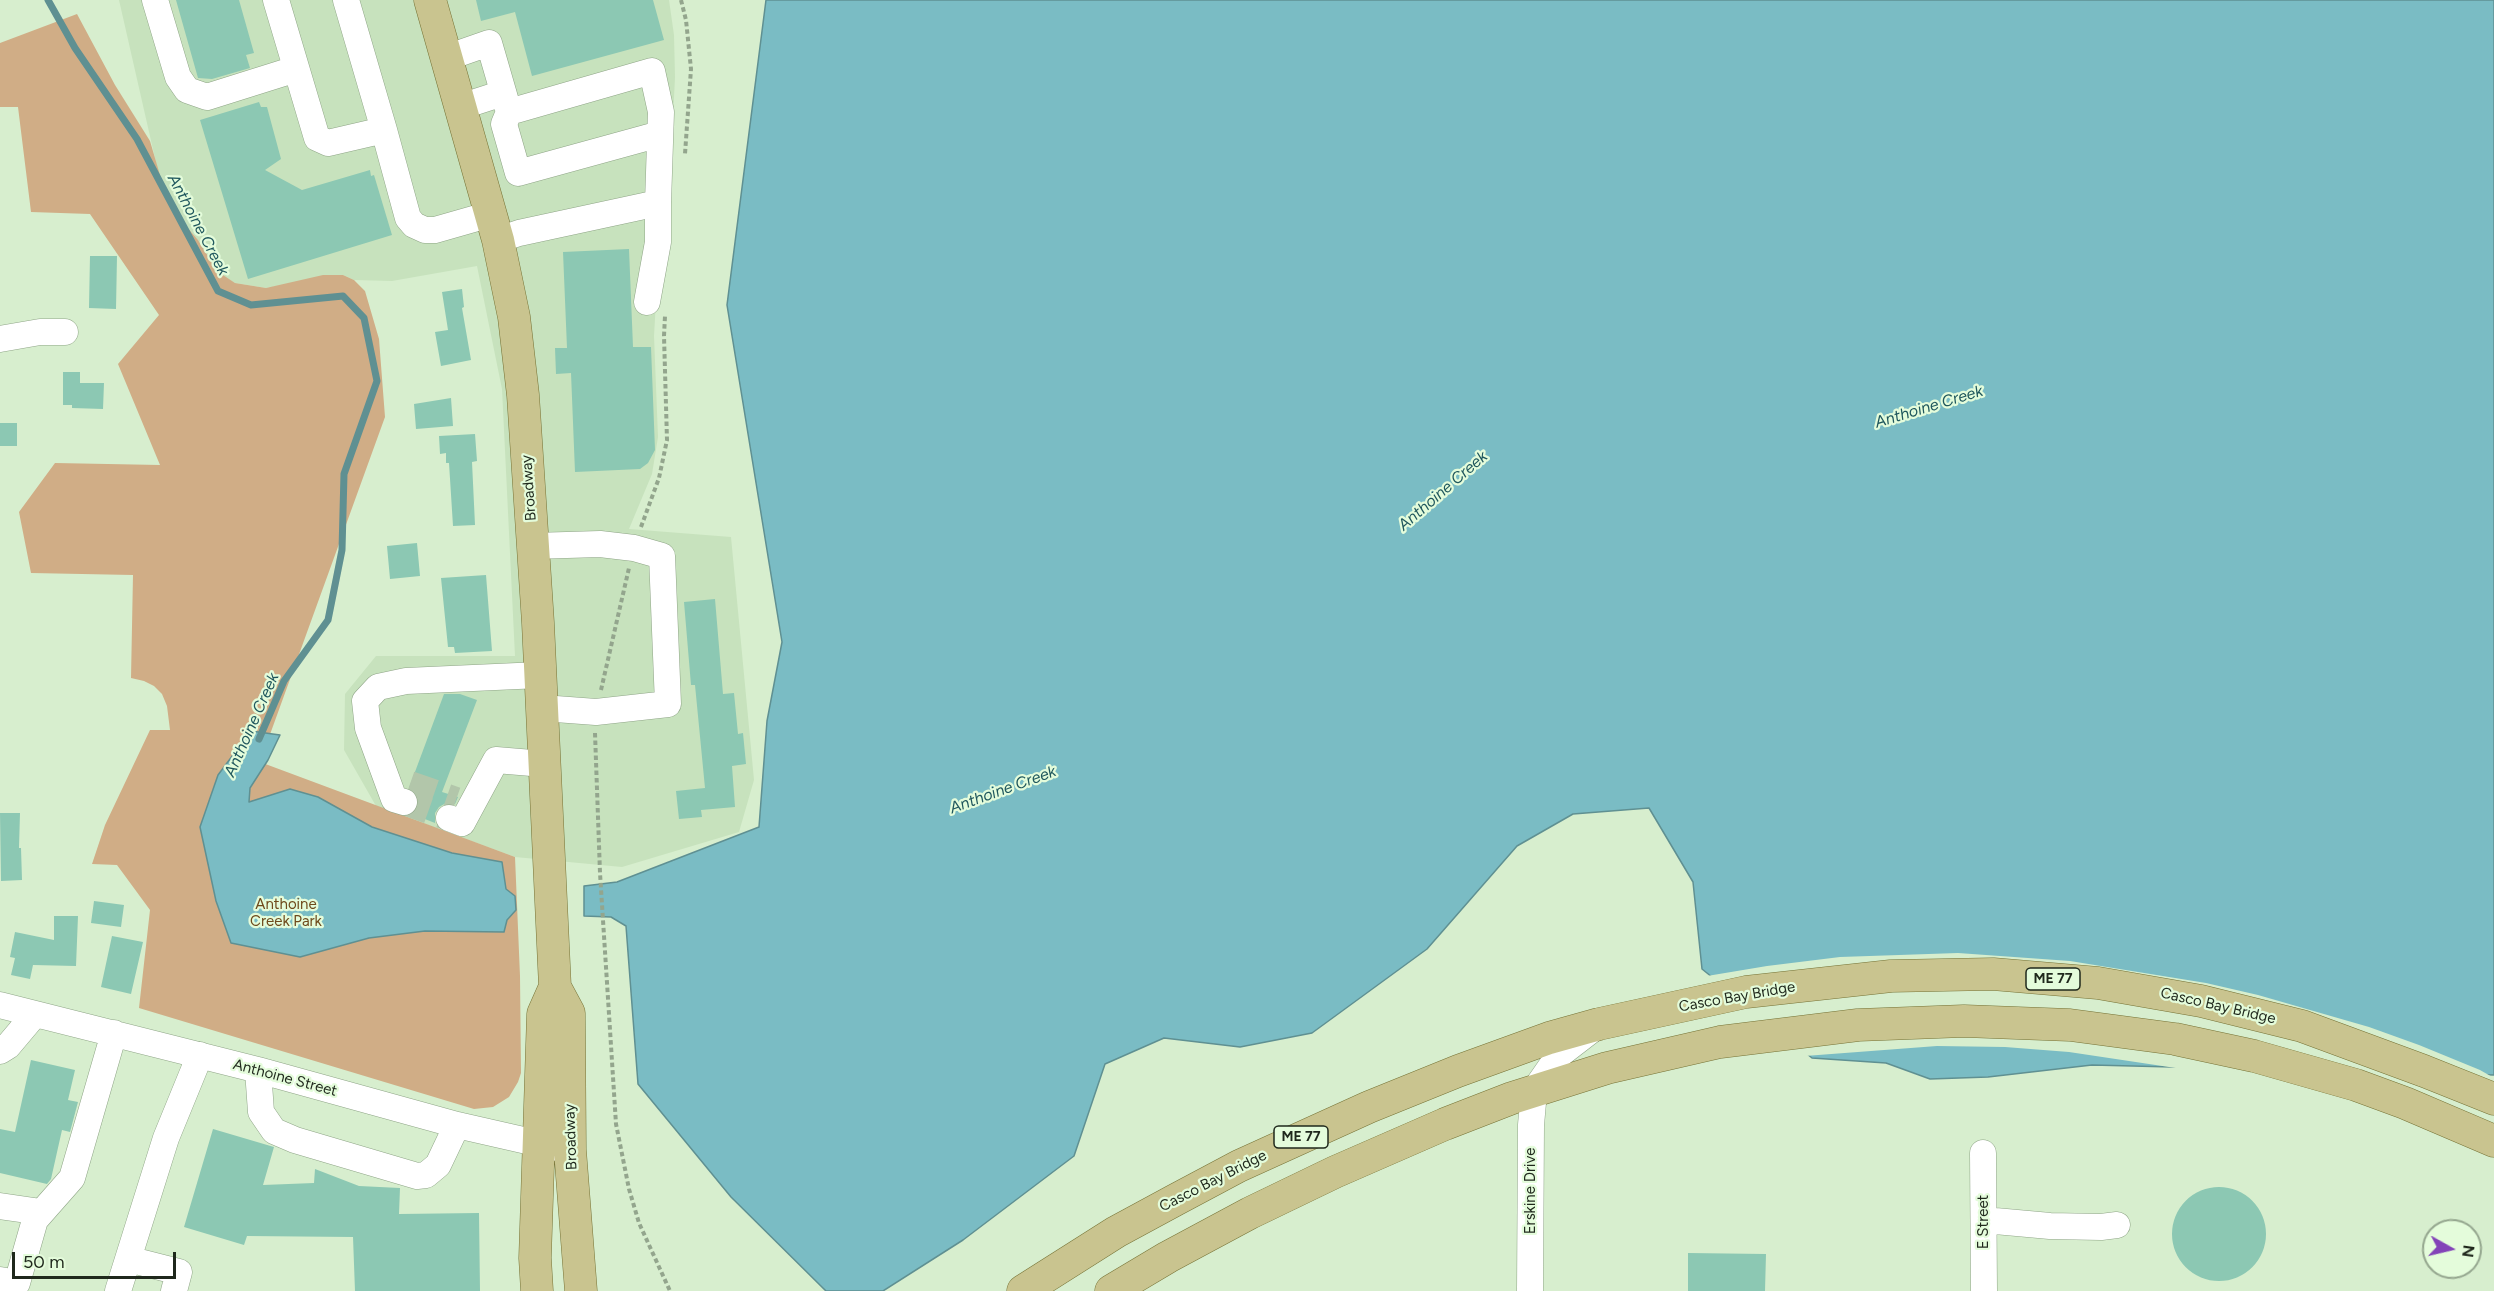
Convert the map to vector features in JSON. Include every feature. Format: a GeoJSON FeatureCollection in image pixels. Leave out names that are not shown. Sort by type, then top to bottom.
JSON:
{"type":"FeatureCollection","features":[{"type":"Feature","properties":{"kind":"main road","name":"Broadway"},"geometry":{"type":"LineString","coordinates":[[430,0],[494,227],[514,318],[523,395],[533,546],[555,987],[569,1013],[570,1150],[581,1291]]}},
{"type":"Feature","properties":{"kind":"main road","name":"Casco Bay Bridge"},"geometry":{"type":"LineString","coordinates":[[1023,1291],[1116,1232],[1228,1172],[1303,1136],[1458,1071],[1550,1038],[1599,1024],[1746,992],[1891,976],[1993,974],[2098,983],[2201,1001],[2302,1026],[2494,1099]]}},
{"type":"Feature","properties":{"kind":"main road","name":"Broadway"},"geometry":{"type":"LineString","coordinates":[[537,1291],[535,1258],[543,1014],[555,987]]}},
{"type":"Feature","properties":{"kind":"main road"},"geometry":{"type":"LineString","coordinates":[[1111,1291],[1240,1218],[1335,1172],[1445,1124],[1534,1091],[1607,1068],[1720,1042],[1858,1025],[1964,1021],[2070,1025],[2175,1039],[2254,1056],[2356,1085],[2494,1141]]}},
{"type":"Feature","properties":{"kind":"street"},"geometry":{"type":"LineString","coordinates":[[155,0],[178,77],[187,90],[197,95],[207,97],[296,69]]}},
{"type":"Feature","properties":{"kind":"street"},"geometry":{"type":"LineString","coordinates":[[276,0],[317,138],[328,143],[384,130]]}},
{"type":"Feature","properties":{"kind":"street"},"geometry":{"type":"LineString","coordinates":[[346,0],[408,218],[414,225],[425,230],[494,227],[519,233],[658,204]]}},
{"type":"Feature","properties":{"kind":"street"},"geometry":{"type":"LineString","coordinates":[[446,57],[489,43],[506,103],[504,124],[518,173],[660,134]]}},
{"type":"Feature","properties":{"kind":"street"},"geometry":{"type":"LineString","coordinates":[[460,107],[506,103],[652,71],[662,112],[658,242],[647,302]]}},
{"type":"Feature","properties":{"kind":"street"},"geometry":{"type":"LineString","coordinates":[[475,158],[510,147]]}},
{"type":"Feature","properties":{"kind":"street"},"geometry":{"type":"LineString","coordinates":[[0,339],[40,332],[65,332]]}},
{"type":"Feature","properties":{"kind":"street"},"geometry":{"type":"LineString","coordinates":[[533,546],[600,544],[634,548],[662,556],[668,704],[596,712],[542,708]]}},
{"type":"Feature","properties":{"kind":"street"},"geometry":{"type":"LineString","coordinates":[[401,788],[368,728],[365,700],[378,687],[406,681],[540,675]]}},
{"type":"Feature","properties":{"kind":"street"},"geometry":{"type":"LineString","coordinates":[[459,808],[496,760],[544,764]]}},
{"type":"Feature","properties":{"kind":"street","name":"Anthoine Street"},"geometry":{"type":"LineString","coordinates":[[0,1005],[258,1070],[457,1125],[570,1150]]}},
{"type":"Feature","properties":{"kind":"street"},"geometry":{"type":"LineString","coordinates":[[0,1051],[8,1046],[35,1014]]}},
{"type":"Feature","properties":{"kind":"street"},"geometry":{"type":"LineString","coordinates":[[1534,1091],[1558,1055],[1599,1024]]}},
{"type":"Feature","properties":{"kind":"street"},"geometry":{"type":"LineString","coordinates":[[0,1280],[17,1283],[35,1220],[72,1179],[114,1033]]}},
{"type":"Feature","properties":{"kind":"street"},"geometry":{"type":"LineString","coordinates":[[118,1291],[166,1138],[200,1055]]}},
{"type":"Feature","properties":{"kind":"street"},"geometry":{"type":"LineString","coordinates":[[258,1070],[261,1112],[273,1131],[295,1140],[417,1176],[426,1175],[438,1165],[448,1149],[457,1125]]}},
{"type":"Feature","properties":{"kind":"street","name":"Erskine Drive"},"geometry":{"type":"LineString","coordinates":[[1530,1291],[1531,1125],[1534,1091]]}},
{"type":"Feature","properties":{"kind":"street","name":"E Street"},"geometry":{"type":"LineString","coordinates":[[1983,1153],[1984,1291]]}},
{"type":"Feature","properties":{"kind":"street"},"geometry":{"type":"LineString","coordinates":[[0,1206],[41,1212]]}},
{"type":"Feature","properties":{"kind":"street"},"geometry":{"type":"LineString","coordinates":[[1984,1220],[2060,1226],[2117,1225]]}},
{"type":"Feature","properties":{"kind":"street"},"geometry":{"type":"LineString","coordinates":[[128,1259],[178,1272],[174,1291]]}},
{"type":"Feature","properties":{"kind":"path"},"geometry":{"type":"LineString","coordinates":[[599,698],[628,570]]}},
{"type":"Feature","properties":{"kind":"path"},"geometry":{"type":"LineString","coordinates":[[596,722],[600,873],[613,1094],[620,1151],[639,1223],[670,1291]]}},
{"type":"Feature","properties":{"kind":"shaded area"},"geometry":{"type":"Polygon","coordinates":[[[119,0],[669,0],[674,35],[675,77],[671,159],[658,266],[654,336],[658,437],[652,474],[629,529],[731,537],[754,780],[739,832],[622,867],[515,857],[376,806],[344,750],[345,694],[376,656],[515,656],[502,389],[477,266],[392,281],[354,280],[343,275],[266,288],[235,283],[226,278],[210,263],[198,240],[180,219],[162,189],[119,0]]]}},
{"type":"Feature","properties":{"kind":"green space","name":"Anthoine Creek Park"},"geometry":{"type":"Polygon","coordinates":[[[77,14],[115,85],[150,141],[167,199],[198,240],[217,271],[235,283],[266,288],[323,275],[343,275],[354,280],[365,291],[379,339],[385,417],[260,762],[515,857],[521,1073],[509,1097],[493,1107],[474,1109],[139,1008],[150,910],[117,865],[92,864],[105,825],[150,730],[170,730],[167,706],[162,694],[154,686],[131,678],[133,575],[31,573],[19,512],[55,463],[160,465],[118,364],[159,315],[90,214],[31,212],[18,107],[0,107],[0,43],[77,14]]]}},
{"type":"Feature","properties":{"kind":"water"},"geometry":{"type":"Polygon","coordinates":[[[766,0],[2494,0],[2494,1075],[2092,1065],[1988,1077],[1930,1079],[1886,1063],[1812,1058],[1702,969],[1693,882],[1649,808],[1573,814],[1517,846],[1427,949],[1312,1033],[1240,1047],[1164,1038],[1105,1064],[1074,1156],[963,1240],[883,1291],[826,1291],[731,1197],[638,1084],[626,926],[611,917],[584,916],[584,886],[617,882],[759,827],[767,721],[782,642],[727,305],[766,0]]]}},
{"type":"Feature","properties":{"kind":"water"},"geometry":{"type":"Polygon","coordinates":[[[251,731],[280,735],[268,760],[250,788],[249,802],[290,789],[318,797],[372,827],[452,853],[502,862],[506,889],[515,896],[516,910],[507,920],[504,932],[425,931],[369,938],[300,957],[231,943],[216,901],[200,827],[218,775],[251,731]]]}},
{"type":"Feature","properties":{"kind":"pier"},"geometry":{"type":"Polygon","coordinates":[[[1958,953],[2070,961],[2206,983],[2258,995],[2369,1027],[2419,1045],[2494,1078],[2189,1070],[2069,1052],[2005,1047],[1937,1046],[1805,1056],[1707,976],[1840,957],[1958,953]]]}},
{"type":"Feature","properties":{"kind":"building"},"geometry":{"type":"Polygon","coordinates":[[[176,0],[239,0],[254,53],[246,55],[250,68],[212,79],[198,78],[176,0]]]}},
{"type":"Feature","properties":{"kind":"building"},"geometry":{"type":"Polygon","coordinates":[[[476,0],[653,0],[664,40],[532,76],[515,12],[481,21],[476,0]]]}},
{"type":"Feature","properties":{"kind":"building"},"geometry":{"type":"Polygon","coordinates":[[[259,102],[261,107],[267,107],[281,159],[265,170],[302,190],[370,170],[371,176],[374,175],[392,235],[248,279],[200,120],[259,102]]]}},
{"type":"Feature","properties":{"kind":"building"},"geometry":{"type":"Polygon","coordinates":[[[629,249],[633,347],[651,347],[655,450],[648,463],[640,469],[575,472],[571,373],[556,374],[555,348],[567,348],[563,252],[629,249]]]}},
{"type":"Feature","properties":{"kind":"building"},"geometry":{"type":"Polygon","coordinates":[[[90,256],[117,256],[116,309],[89,308],[90,256]]]}},
{"type":"Feature","properties":{"kind":"building"},"geometry":{"type":"Polygon","coordinates":[[[462,289],[464,307],[462,308],[471,360],[441,366],[435,332],[448,330],[442,292],[462,289]]]}},
{"type":"Feature","properties":{"kind":"building"},"geometry":{"type":"Polygon","coordinates":[[[63,372],[80,372],[80,383],[104,383],[103,409],[72,408],[72,405],[63,405],[63,372]]]}},
{"type":"Feature","properties":{"kind":"building"},"geometry":{"type":"Polygon","coordinates":[[[451,398],[453,426],[416,429],[414,404],[451,398]]]}},
{"type":"Feature","properties":{"kind":"building"},"geometry":{"type":"Polygon","coordinates":[[[0,423],[17,423],[17,446],[0,446],[0,423]]]}},
{"type":"Feature","properties":{"kind":"building"},"geometry":{"type":"Polygon","coordinates":[[[475,434],[477,461],[472,462],[475,525],[453,526],[449,463],[446,463],[446,453],[440,454],[439,436],[475,434]]]}},
{"type":"Feature","properties":{"kind":"building"},"geometry":{"type":"Polygon","coordinates":[[[417,543],[420,576],[390,579],[387,546],[417,543]]]}},
{"type":"Feature","properties":{"kind":"building"},"geometry":{"type":"Polygon","coordinates":[[[486,575],[492,651],[455,653],[454,647],[448,647],[441,578],[486,575]]]}},
{"type":"Feature","properties":{"kind":"building"},"geometry":{"type":"Polygon","coordinates":[[[715,599],[723,694],[734,693],[738,734],[743,733],[746,764],[732,766],[735,807],[701,810],[702,817],[679,819],[676,791],[705,788],[695,685],[691,685],[684,602],[715,599]]]}},
{"type":"Feature","properties":{"kind":"building"},"geometry":{"type":"Polygon","coordinates":[[[444,694],[460,694],[477,700],[442,792],[458,797],[455,804],[446,803],[439,807],[435,813],[435,823],[412,814],[418,807],[419,799],[409,788],[444,694]]]}},
{"type":"Feature","properties":{"kind":"building"},"geometry":{"type":"Polygon","coordinates":[[[0,813],[20,813],[19,848],[21,848],[22,880],[1,881],[0,813]]]}},
{"type":"Feature","properties":{"kind":"building"},"geometry":{"type":"Polygon","coordinates":[[[94,901],[124,905],[121,927],[91,923],[94,901]]]}},
{"type":"Feature","properties":{"kind":"building"},"geometry":{"type":"Polygon","coordinates":[[[54,916],[78,916],[76,966],[33,965],[30,979],[11,975],[15,958],[10,957],[15,932],[54,940],[54,916]]]}},
{"type":"Feature","properties":{"kind":"building"},"geometry":{"type":"Polygon","coordinates":[[[112,936],[143,942],[131,994],[101,987],[112,936]]]}},
{"type":"Feature","properties":{"kind":"building"},"geometry":{"type":"Polygon","coordinates":[[[31,1060],[75,1070],[68,1100],[78,1102],[70,1132],[62,1130],[51,1179],[47,1184],[0,1173],[0,1129],[15,1132],[31,1060]]]}},
{"type":"Feature","properties":{"kind":"building"},"geometry":{"type":"Polygon","coordinates":[[[213,1129],[274,1147],[263,1185],[314,1183],[315,1169],[359,1186],[400,1188],[399,1214],[479,1213],[480,1291],[355,1291],[353,1237],[247,1236],[244,1245],[184,1227],[213,1129]]]}},
{"type":"Feature","properties":{"kind":"building"},"geometry":{"type":"Polygon","coordinates":[[[2219,1187],[2237,1191],[2252,1201],[2262,1216],[2266,1234],[2262,1252],[2252,1267],[2237,1277],[2219,1281],[2201,1277],[2186,1267],[2176,1252],[2172,1234],[2176,1216],[2186,1201],[2201,1191],[2219,1187]]]}},
{"type":"Feature","properties":{"kind":"building"},"geometry":{"type":"Polygon","coordinates":[[[1688,1253],[1766,1254],[1765,1291],[1688,1291],[1688,1253]]]}},
{"type":"Feature","properties":{"kind":"waterway","name":"Anthoine Creek"},"geometry":{"type":"LineString","coordinates":[[48,0],[75,48],[137,139],[218,291],[251,305],[343,296],[364,318],[377,381],[344,474],[342,550],[328,620],[284,681],[259,739]]}},
{"type":"Feature","properties":{"kind":"tunnel"},"geometry":{"type":"LineString","coordinates":[[410,784],[456,800]]}},
{"type":"Feature","properties":{"kind":"tunnel"},"geometry":{"type":"LineString","coordinates":[[404,802],[449,818]]}}]}
